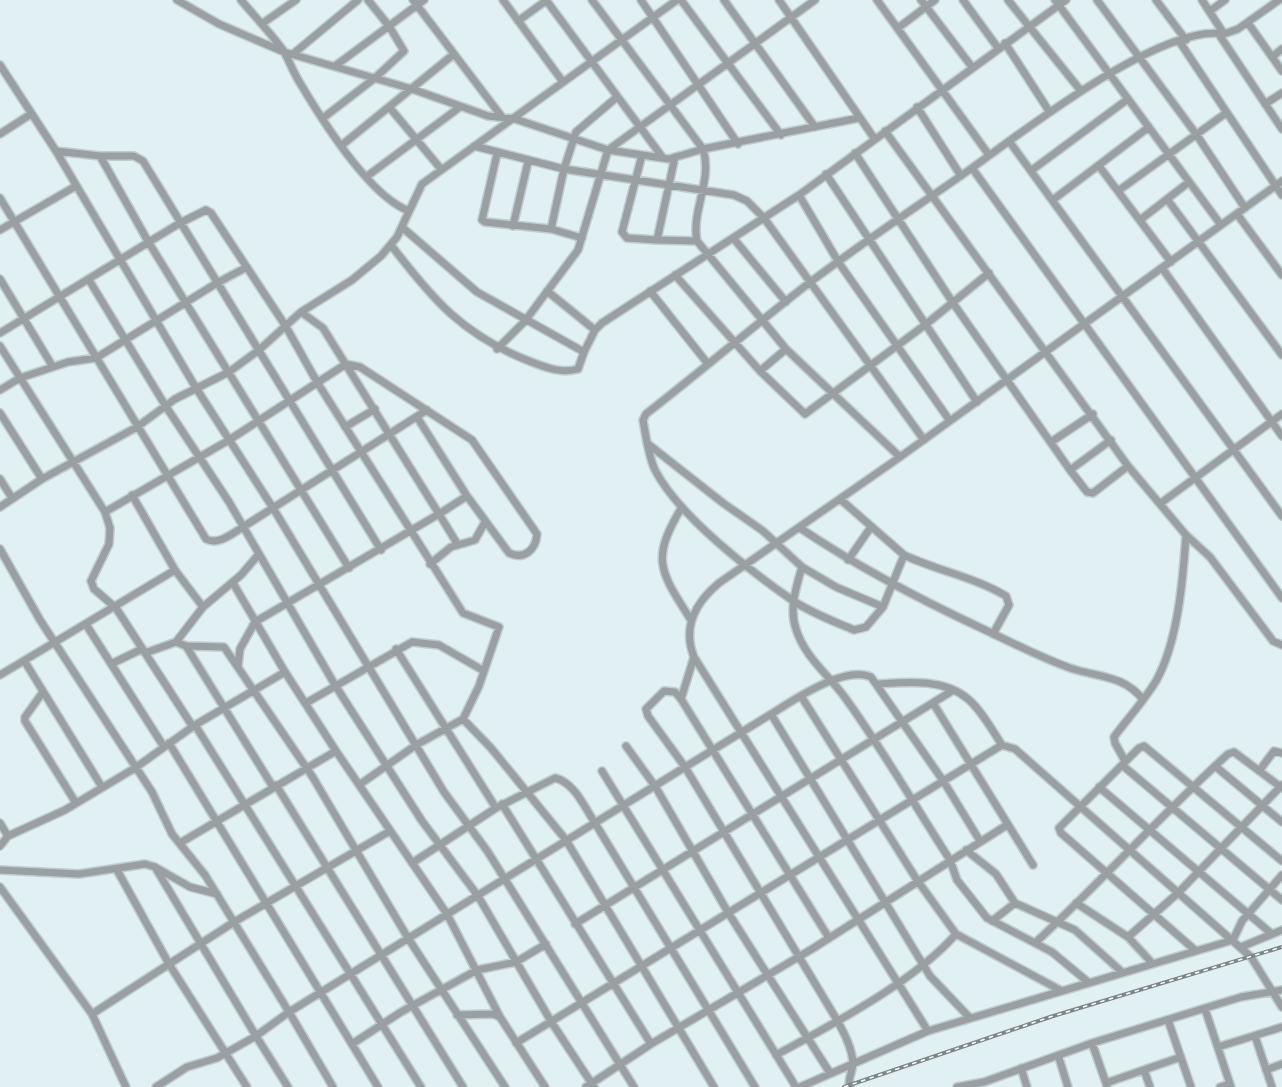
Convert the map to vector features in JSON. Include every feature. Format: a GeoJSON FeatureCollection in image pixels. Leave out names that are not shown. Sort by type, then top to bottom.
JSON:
{"type":"FeatureCollection","features":[{"type":"Feature","properties":{"kind":"street"},"geometry":{"type":"LineString","coordinates":[[177,0],[219,24],[284,52],[412,89],[460,107],[516,119],[572,140],[608,150],[663,159],[859,118]]}},
{"type":"Feature","properties":{"kind":"street"},"geometry":{"type":"LineString","coordinates":[[241,0],[263,23],[284,52],[299,82],[366,177],[387,200],[409,211]]}},
{"type":"Feature","properties":{"kind":"street"},"geometry":{"type":"LineString","coordinates":[[263,23],[296,0]]}},
{"type":"Feature","properties":{"kind":"street"},"geometry":{"type":"LineString","coordinates":[[293,54],[358,0]]}},
{"type":"Feature","properties":{"kind":"street"},"geometry":{"type":"LineString","coordinates":[[323,118],[375,78],[404,51],[389,26],[368,0]]}},
{"type":"Feature","properties":{"kind":"street"},"geometry":{"type":"LineString","coordinates":[[335,66],[389,26],[415,3],[424,0]]}},
{"type":"Feature","properties":{"kind":"street"},"geometry":{"type":"LineString","coordinates":[[503,0],[563,82]]}},
{"type":"Feature","properties":{"kind":"street"},"geometry":{"type":"LineString","coordinates":[[518,21],[547,0],[663,159]]}},
{"type":"Feature","properties":{"kind":"street"},"geometry":{"type":"LineString","coordinates":[[592,0],[704,149],[706,173],[695,228],[697,241],[761,322],[786,349],[900,457]]}},
{"type":"Feature","properties":{"kind":"street"},"geometry":{"type":"LineString","coordinates":[[640,0],[738,144]]}},
{"type":"Feature","properties":{"kind":"street"},"geometry":{"type":"LineString","coordinates":[[0,507],[42,479],[138,426],[165,405],[229,372],[259,350],[301,312],[352,280],[391,245],[403,228],[418,190],[441,169],[516,119],[653,16],[679,0],[781,135]]}},
{"type":"Feature","properties":{"kind":"street"},"geometry":{"type":"LineString","coordinates":[[724,0],[815,127]]}},
{"type":"Feature","properties":{"kind":"street"},"geometry":{"type":"LineString","coordinates":[[778,0],[874,138]]}},
{"type":"Feature","properties":{"kind":"street"},"geometry":{"type":"LineString","coordinates":[[497,349],[525,321],[575,255],[608,150],[815,0]]}},
{"type":"Feature","properties":{"kind":"street"},"geometry":{"type":"LineString","coordinates":[[877,0],[989,155]]}},
{"type":"Feature","properties":{"kind":"street"},"geometry":{"type":"LineString","coordinates":[[898,28],[923,3],[935,0]]}},
{"type":"Feature","properties":{"kind":"street"},"geometry":{"type":"LineString","coordinates":[[963,0],[998,48]]}},
{"type":"Feature","properties":{"kind":"street"},"geometry":{"type":"LineString","coordinates":[[1008,0],[1081,91]]}},
{"type":"Feature","properties":{"kind":"street"},"geometry":{"type":"LineString","coordinates":[[391,245],[440,305],[497,349],[553,370],[578,369],[595,330],[650,291],[799,195],[1028,27],[1057,3],[1066,0]]}},
{"type":"Feature","properties":{"kind":"street"},"geometry":{"type":"LineString","coordinates":[[1097,0],[1196,134],[1245,208]]}},
{"type":"Feature","properties":{"kind":"street"},"geometry":{"type":"LineString","coordinates":[[1156,0],[1226,113],[1282,195]]}},
{"type":"Feature","properties":{"kind":"street"},"geometry":{"type":"LineString","coordinates":[[1202,0],[1282,129]]}},
{"type":"Feature","properties":{"kind":"street"},"geometry":{"type":"LineString","coordinates":[[1210,11],[1226,0]]}},
{"type":"Feature","properties":{"kind":"street"},"geometry":{"type":"LineString","coordinates":[[904,555],[883,607],[866,627],[854,630],[793,601],[745,564],[682,507],[656,471],[643,420],[646,414],[810,283],[1049,111],[1138,58],[1182,40],[1221,33],[1248,23],[1279,0]]}},
{"type":"Feature","properties":{"kind":"street"},"geometry":{"type":"LineString","coordinates":[[415,3],[502,117]]}},
{"type":"Feature","properties":{"kind":"street"},"geometry":{"type":"LineString","coordinates":[[923,3],[972,67]]}},
{"type":"Feature","properties":{"kind":"street"},"geometry":{"type":"LineString","coordinates":[[1057,3],[1221,225]]}},
{"type":"Feature","properties":{"kind":"street"},"geometry":{"type":"LineString","coordinates":[[1248,23],[1282,71]]}},
{"type":"Feature","properties":{"kind":"street"},"geometry":{"type":"LineString","coordinates":[[1005,43],[1049,111]]}},
{"type":"Feature","properties":{"kind":"street"},"geometry":{"type":"LineString","coordinates":[[1272,57],[1282,50]]}},
{"type":"Feature","properties":{"kind":"street"},"geometry":{"type":"LineString","coordinates":[[342,145],[454,54]]}},
{"type":"Feature","properties":{"kind":"street"},"geometry":{"type":"LineString","coordinates":[[0,65],[56,151],[156,322],[273,508],[444,792],[470,825],[505,879],[634,1087]]}},
{"type":"Feature","properties":{"kind":"street"},"geometry":{"type":"LineString","coordinates":[[1265,104],[1282,93]]}},
{"type":"Feature","properties":{"kind":"street"},"geometry":{"type":"LineString","coordinates":[[552,229],[572,140],[582,125],[617,97]]}},
{"type":"Feature","properties":{"kind":"street"},"geometry":{"type":"LineString","coordinates":[[1032,170],[1128,99]]}},
{"type":"Feature","properties":{"kind":"street"},"geometry":{"type":"LineString","coordinates":[[366,177],[460,107]]}},
{"type":"Feature","properties":{"kind":"street"},"geometry":{"type":"LineString","coordinates":[[916,107],[961,176]]}},
{"type":"Feature","properties":{"kind":"street"},"geometry":{"type":"LineString","coordinates":[[390,108],[441,169]]}},
{"type":"Feature","properties":{"kind":"street"},"geometry":{"type":"LineString","coordinates":[[1118,191],[1226,113]]}},
{"type":"Feature","properties":{"kind":"street"},"geometry":{"type":"LineString","coordinates":[[0,134],[32,114]]}},
{"type":"Feature","properties":{"kind":"street"},"geometry":{"type":"LineString","coordinates":[[1054,199],[1149,127]]}},
{"type":"Feature","properties":{"kind":"street"},"geometry":{"type":"LineString","coordinates":[[885,131],[1047,350],[1128,466],[1186,535],[1209,557],[1273,641],[1282,645]]}},
{"type":"Feature","properties":{"kind":"street"},"geometry":{"type":"LineString","coordinates":[[1010,141],[1282,516]]}},
{"type":"Feature","properties":{"kind":"street"},"geometry":{"type":"LineString","coordinates":[[474,146],[528,162],[670,183],[734,195],[747,201],[764,218],[871,363],[924,440]]}},
{"type":"Feature","properties":{"kind":"street"},"geometry":{"type":"LineString","coordinates":[[56,151],[100,156],[139,157],[381,550]]}},
{"type":"Feature","properties":{"kind":"street"},"geometry":{"type":"LineString","coordinates":[[855,153],[897,221],[953,303],[1087,492],[1094,493],[1128,466]]}},
{"type":"Feature","properties":{"kind":"street"},"geometry":{"type":"LineString","coordinates":[[497,154],[482,220],[513,226],[552,229],[582,238]]}},
{"type":"Feature","properties":{"kind":"street"},"geometry":{"type":"LineString","coordinates":[[642,155],[622,232],[627,238],[697,241]]}},
{"type":"Feature","properties":{"kind":"street"},"geometry":{"type":"LineString","coordinates":[[100,156],[149,243],[349,568]]}},
{"type":"Feature","properties":{"kind":"street"},"geometry":{"type":"LineString","coordinates":[[657,240],[675,157]]}},
{"type":"Feature","properties":{"kind":"street"},"geometry":{"type":"LineString","coordinates":[[513,226],[528,162]]}},
{"type":"Feature","properties":{"kind":"street"},"geometry":{"type":"LineString","coordinates":[[1099,166],[1171,262]]}},
{"type":"Feature","properties":{"kind":"street"},"geometry":{"type":"LineString","coordinates":[[972,168],[1282,598]]}},
{"type":"Feature","properties":{"kind":"street"},"geometry":{"type":"LineString","coordinates":[[826,174],[977,402]]}},
{"type":"Feature","properties":{"kind":"street"},"geometry":{"type":"LineString","coordinates":[[927,1031],[694,657],[690,647],[692,620],[705,594],[745,564],[950,422],[1282,181]]}},
{"type":"Feature","properties":{"kind":"street"},"geometry":{"type":"LineString","coordinates":[[1140,220],[1189,182]]}},
{"type":"Feature","properties":{"kind":"street"},"geometry":{"type":"LineString","coordinates":[[0,230],[76,186]]}},
{"type":"Feature","properties":{"kind":"street"},"geometry":{"type":"LineString","coordinates":[[799,195],[839,262],[950,422]]}},
{"type":"Feature","properties":{"kind":"street"},"geometry":{"type":"LineString","coordinates":[[0,198],[206,539],[218,541],[243,527],[427,410]]}},
{"type":"Feature","properties":{"kind":"street"},"geometry":{"type":"LineString","coordinates":[[1167,199],[1282,355]]}},
{"type":"Feature","properties":{"kind":"street"},"geometry":{"type":"LineString","coordinates":[[0,333],[61,298],[180,223],[209,211],[285,325],[317,382],[410,533],[463,613],[499,627],[470,710],[463,719],[416,745],[359,785]]}},
{"type":"Feature","properties":{"kind":"street"},"geometry":{"type":"LineString","coordinates":[[1237,213],[1282,275]]}},
{"type":"Feature","properties":{"kind":"street"},"geometry":{"type":"LineString","coordinates":[[403,228],[455,276],[525,321],[584,352]]}},
{"type":"Feature","properties":{"kind":"street"},"geometry":{"type":"LineString","coordinates":[[734,239],[786,302]]}},
{"type":"Feature","properties":{"kind":"street"},"geometry":{"type":"LineString","coordinates":[[0,390],[20,378],[53,367],[76,360],[96,358],[247,267]]}},
{"type":"Feature","properties":{"kind":"street"},"geometry":{"type":"LineString","coordinates":[[1162,268],[1282,436]]}},
{"type":"Feature","properties":{"kind":"street"},"geometry":{"type":"LineString","coordinates":[[675,275],[760,371],[805,414],[925,325],[989,273]]}},
{"type":"Feature","properties":{"kind":"street"},"geometry":{"type":"LineString","coordinates":[[0,279],[53,367]]}},
{"type":"Feature","properties":{"kind":"street"},"geometry":{"type":"LineString","coordinates":[[89,280],[243,527],[335,685],[439,845],[478,896],[591,1086],[651,1044],[829,938],[917,880],[1007,825]]}},
{"type":"Feature","properties":{"kind":"street"},"geometry":{"type":"LineString","coordinates":[[547,291],[595,330]]}},
{"type":"Feature","properties":{"kind":"street"},"geometry":{"type":"LineString","coordinates":[[650,291],[708,364]]}},
{"type":"Feature","properties":{"kind":"street"},"geometry":{"type":"LineString","coordinates":[[301,312],[323,328],[458,544]]}},
{"type":"Feature","properties":{"kind":"street"},"geometry":{"type":"LineString","coordinates":[[0,346],[105,512],[110,528],[109,544],[91,581],[94,589],[116,608],[194,726],[298,886],[421,1087]]}},
{"type":"Feature","properties":{"kind":"street"},"geometry":{"type":"LineString","coordinates":[[760,371],[786,349]]}},
{"type":"Feature","properties":{"kind":"street"},"geometry":{"type":"LineString","coordinates":[[105,512],[229,440],[346,364],[360,367],[465,434],[477,446],[537,534],[537,543],[525,554],[516,556],[509,553],[484,522],[417,417]]}},
{"type":"Feature","properties":{"kind":"street"},"geometry":{"type":"LineString","coordinates":[[345,427],[375,409]]}},
{"type":"Feature","properties":{"kind":"street"},"geometry":{"type":"LineString","coordinates":[[0,413],[42,479]]}},
{"type":"Feature","properties":{"kind":"street"},"geometry":{"type":"LineString","coordinates":[[1051,442],[1093,414]]}},
{"type":"Feature","properties":{"kind":"street"},"geometry":{"type":"LineString","coordinates":[[1161,503],[1282,414]]}},
{"type":"Feature","properties":{"kind":"street"},"geometry":{"type":"LineString","coordinates":[[1070,470],[1111,440]]}},
{"type":"Feature","properties":{"kind":"street"},"geometry":{"type":"LineString","coordinates":[[648,444],[777,543],[802,567],[836,587],[883,607]]}},
{"type":"Feature","properties":{"kind":"street"},"geometry":{"type":"LineString","coordinates":[[0,479],[12,498]]}},
{"type":"Feature","properties":{"kind":"street"},"geometry":{"type":"LineString","coordinates":[[132,495],[175,570],[203,607]]}},
{"type":"Feature","properties":{"kind":"street"},"geometry":{"type":"LineString","coordinates":[[238,666],[244,638],[255,622],[410,533],[467,496]]}},
{"type":"Feature","properties":{"kind":"street"},"geometry":{"type":"LineString","coordinates":[[840,499],[904,555],[934,569],[974,579],[1006,596],[1009,605],[993,634]]}},
{"type":"Feature","properties":{"kind":"street"},"geometry":{"type":"LineString","coordinates":[[682,507],[663,544],[661,562],[671,588],[692,620]]}},
{"type":"Feature","properties":{"kind":"street"},"geometry":{"type":"LineString","coordinates":[[430,564],[458,544],[475,540],[484,522]]}},
{"type":"Feature","properties":{"kind":"street"},"geometry":{"type":"LineString","coordinates":[[848,560],[871,527]]}},
{"type":"Feature","properties":{"kind":"street"},"geometry":{"type":"LineString","coordinates":[[800,528],[848,560],[993,634],[1069,667],[1121,681],[1135,689],[1143,700]]}},
{"type":"Feature","properties":{"kind":"street"},"geometry":{"type":"LineString","coordinates":[[1186,535],[1182,584],[1173,629],[1160,672],[1134,715],[1114,737],[1124,763],[1171,807],[1282,900]]}},
{"type":"Feature","properties":{"kind":"street"},"geometry":{"type":"LineString","coordinates":[[0,549],[56,644],[152,792],[172,834],[217,894],[333,1087]]}},
{"type":"Feature","properties":{"kind":"street"},"geometry":{"type":"LineString","coordinates":[[176,642],[203,607],[233,583],[259,554]]}},
{"type":"Feature","properties":{"kind":"street"},"geometry":{"type":"LineString","coordinates":[[802,567],[793,601],[794,626],[798,637],[814,663],[832,681],[873,740],[950,860],[957,880],[979,911],[992,921],[1052,952],[1088,982]]}},
{"type":"Feature","properties":{"kind":"street"},"geometry":{"type":"LineString","coordinates":[[0,675],[87,626],[175,570]]}},
{"type":"Feature","properties":{"kind":"street"},"geometry":{"type":"LineString","coordinates":[[233,583],[285,672],[336,751],[447,914],[500,1017],[545,1087]]}},
{"type":"Feature","properties":{"kind":"street"},"geometry":{"type":"LineString","coordinates":[[87,626],[166,745],[202,794],[216,822],[268,902],[378,1087]]}},
{"type":"Feature","properties":{"kind":"street"},"geometry":{"type":"LineString","coordinates":[[111,664],[176,642],[186,645],[221,645],[238,666],[253,692],[306,768],[441,992],[505,1087]]}},
{"type":"Feature","properties":{"kind":"street"},"geometry":{"type":"LineString","coordinates":[[306,703],[396,649],[412,642],[439,645],[484,670]]}},
{"type":"Feature","properties":{"kind":"street"},"geometry":{"type":"LineString","coordinates":[[186,645],[224,710],[327,869],[463,1087]]}},
{"type":"Feature","properties":{"kind":"street"},"geometry":{"type":"LineString","coordinates":[[396,649],[445,729],[536,860],[651,1044]]}},
{"type":"Feature","properties":{"kind":"street"},"geometry":{"type":"LineString","coordinates":[[681,699],[694,657]]}},
{"type":"Feature","properties":{"kind":"street"},"geometry":{"type":"LineString","coordinates":[[25,662],[102,787]]}},
{"type":"Feature","properties":{"kind":"street"},"geometry":{"type":"LineString","coordinates":[[0,846],[8,836],[76,803],[135,768],[194,726],[285,672]]}},
{"type":"Feature","properties":{"kind":"street"},"geometry":{"type":"LineString","coordinates":[[156,1087],[187,1067],[217,1058],[256,1035],[321,992],[801,696],[832,681],[858,673],[871,677],[877,684],[944,782],[980,841]]}},
{"type":"Feature","properties":{"kind":"street"},"geometry":{"type":"LineString","coordinates":[[877,684],[926,682],[967,698],[1002,745],[1015,749],[1241,947],[1251,957],[1282,1007]]}},
{"type":"Feature","properties":{"kind":"street"},"geometry":{"type":"LineString","coordinates":[[829,938],[681,699],[675,692],[664,691],[646,709],[648,716],[685,767],[723,834],[837,1020],[845,1036],[853,1064],[848,1078],[850,1087]]}},
{"type":"Feature","properties":{"kind":"street"},"geometry":{"type":"LineString","coordinates":[[576,924],[952,691]]}},
{"type":"Feature","properties":{"kind":"street"},"geometry":{"type":"LineString","coordinates":[[43,692],[25,717],[25,721],[76,803]]}},
{"type":"Feature","properties":{"kind":"street"},"geometry":{"type":"LineString","coordinates":[[801,696],[879,822],[956,934],[1060,990]]}},
{"type":"Feature","properties":{"kind":"street"},"geometry":{"type":"LineString","coordinates":[[933,703],[1033,865]]}},
{"type":"Feature","properties":{"kind":"street"},"geometry":{"type":"LineString","coordinates":[[771,714],[930,976],[970,1018]]}},
{"type":"Feature","properties":{"kind":"street"},"geometry":{"type":"LineString","coordinates":[[463,719],[527,790],[566,840],[714,1087]]}},
{"type":"Feature","properties":{"kind":"street"},"geometry":{"type":"LineString","coordinates":[[516,1043],[849,841],[1002,745]]}},
{"type":"Feature","properties":{"kind":"street"},"geometry":{"type":"LineString","coordinates":[[626,746],[655,786],[729,914],[830,1074]]}},
{"type":"Feature","properties":{"kind":"street"},"geometry":{"type":"LineString","coordinates":[[1196,951],[1059,831],[1099,787],[1139,747],[1148,747],[1282,861]]}},
{"type":"Feature","properties":{"kind":"street"},"geometry":{"type":"LineString","coordinates":[[180,843],[336,751]]}},
{"type":"Feature","properties":{"kind":"street"},"geometry":{"type":"LineString","coordinates":[[1259,771],[1274,751],[1282,753]]}},
{"type":"Feature","properties":{"kind":"street"},"geometry":{"type":"LineString","coordinates":[[1035,943],[1106,874],[1147,830],[1215,766],[1234,752],[1282,787],[1178,893],[1128,937]]}},
{"type":"Feature","properties":{"kind":"street"},"geometry":{"type":"LineString","coordinates":[[1215,766],[1282,822]]}},
{"type":"Feature","properties":{"kind":"street"},"geometry":{"type":"LineString","coordinates":[[602,771],[625,804],[736,992],[796,1087]]}},
{"type":"Feature","properties":{"kind":"street"},"geometry":{"type":"LineString","coordinates":[[412,863],[527,790],[555,778],[563,779],[595,823],[636,888],[755,1087]]}},
{"type":"Feature","properties":{"kind":"street"},"geometry":{"type":"LineString","coordinates":[[1099,787],[1197,873],[1272,934]]}},
{"type":"Feature","properties":{"kind":"street"},"geometry":{"type":"LineString","coordinates":[[0,823],[8,836]]}},
{"type":"Feature","properties":{"kind":"street"},"geometry":{"type":"LineString","coordinates":[[92,1014],[234,922],[390,831]]}},
{"type":"Feature","properties":{"kind":"street"},"geometry":{"type":"LineString","coordinates":[[966,850],[996,874],[1014,903],[1075,930],[1122,972]]}},
{"type":"Feature","properties":{"kind":"street"},"geometry":{"type":"LineString","coordinates":[[0,870],[53,874],[117,870],[145,864],[155,867],[190,887],[217,894]]}},
{"type":"Feature","properties":{"kind":"street"},"geometry":{"type":"LineString","coordinates":[[155,867],[288,1087]]}},
{"type":"Feature","properties":{"kind":"street"},"geometry":{"type":"LineString","coordinates":[[117,870],[169,964],[227,1052],[247,1087]]}},
{"type":"Feature","properties":{"kind":"street"},"geometry":{"type":"LineString","coordinates":[[800,1087],[927,1031],[1233,940],[1248,914],[1282,875]]}},
{"type":"Feature","properties":{"kind":"street"},"geometry":{"type":"LineString","coordinates":[[0,887],[92,1014],[126,1087]]}},
{"type":"Feature","properties":{"kind":"street"},"geometry":{"type":"LineString","coordinates":[[992,921],[1014,903]]}},
{"type":"Feature","properties":{"kind":"street"},"geometry":{"type":"LineString","coordinates":[[1076,903],[1128,937],[1152,963]]}},
{"type":"Feature","properties":{"kind":"street"},"geometry":{"type":"LineString","coordinates":[[1241,947],[1282,930]]}},
{"type":"Feature","properties":{"kind":"street"},"geometry":{"type":"LineString","coordinates":[[776,1055],[807,1039],[897,983],[923,964],[956,934]]}},
{"type":"Feature","properties":{"kind":"street"},"geometry":{"type":"LineString","coordinates":[[352,1044],[382,1024],[477,970],[516,962],[546,944]]}},
{"type":"Feature","properties":{"kind":"street"},"geometry":{"type":"LineString","coordinates":[[961,1087],[985,1084],[1021,1068],[1092,1043],[1241,997],[1282,990]]}},
{"type":"Feature","properties":{"kind":"street"},"geometry":{"type":"LineString","coordinates":[[1205,1009],[1230,1086],[1220,1087]]}},
{"type":"Feature","properties":{"kind":"street"},"geometry":{"type":"LineString","coordinates":[[457,1016],[493,1014],[500,1017]]}},
{"type":"Feature","properties":{"kind":"street"},"geometry":{"type":"LineString","coordinates":[[1168,1020],[1191,1087]]}},
{"type":"Feature","properties":{"kind":"street"},"geometry":{"type":"LineString","coordinates":[[1218,1047],[1282,1028]]}},
{"type":"Feature","properties":{"kind":"street"},"geometry":{"type":"LineString","coordinates":[[1255,1036],[1272,1087]]}},
{"type":"Feature","properties":{"kind":"street"},"geometry":{"type":"LineString","coordinates":[[1092,1043],[1106,1085],[1181,1057]]}},
{"type":"Feature","properties":{"kind":"street"},"geometry":{"type":"LineString","coordinates":[[1058,1055],[1068,1087]]}},
{"type":"Feature","properties":{"kind":"street"},"geometry":{"type":"LineString","coordinates":[[1266,1070],[1282,1064]]}},
{"type":"Feature","properties":{"kind":"street"},"geometry":{"type":"LineString","coordinates":[[1021,1068],[1027,1087]]}},
{"type":"Feature","properties":{"kind":"street"},"geometry":{"type":"LineString","coordinates":[[1144,1070],[1150,1087]]}},
{"type":"Feature","properties":{"kind":"railway"},"geometry":{"type":"LineString","coordinates":[[844,1087],[1050,1017],[1282,947]]}}]}
